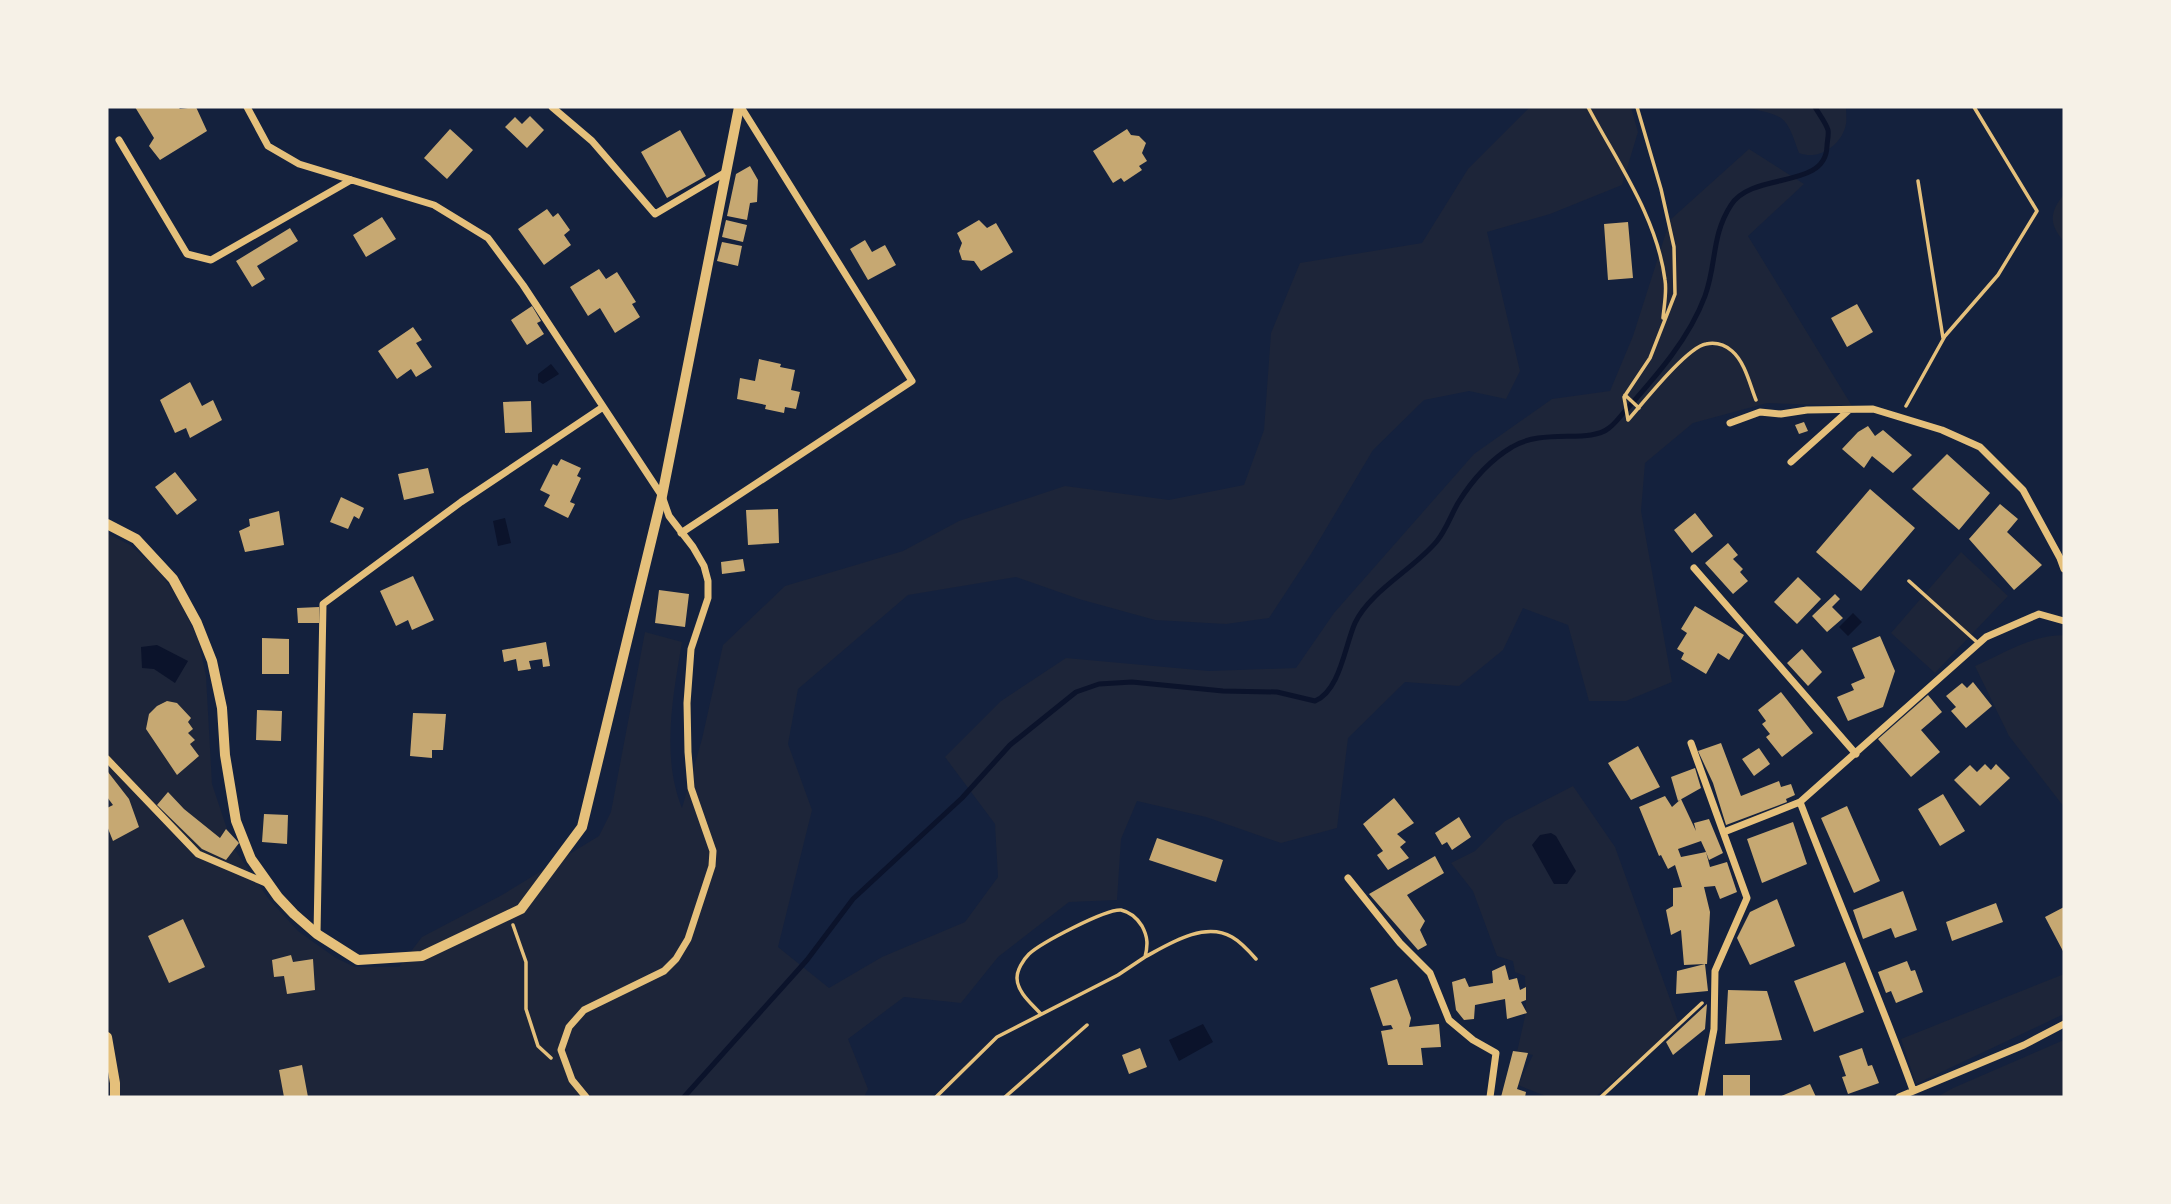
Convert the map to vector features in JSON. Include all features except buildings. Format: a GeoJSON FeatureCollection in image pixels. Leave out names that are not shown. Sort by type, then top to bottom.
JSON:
{"type":"FeatureCollection","features":[{"type":"Feature","properties":{"kind":"street"},"geometry":{"type":"LineString","coordinates":[[247,107],[268,146],[299,164],[434,205],[488,238],[523,285],[662,496],[669,516],[704,566],[708,597],[691,649],[687,703],[688,752],[691,788],[713,851],[712,866],[688,939],[676,959],[664,971],[584,1010],[569,1027],[561,1050],[572,1080],[586,1097]]}},
{"type":"Feature","properties":{"kind":"street"},"geometry":{"type":"LineString","coordinates":[[552,107],[592,141],[655,214],[726,172]]}},
{"type":"Feature","properties":{"kind":"street"},"geometry":{"type":"LineString","coordinates":[[107,524],[136,539],[173,579],[197,623],[212,661],[219,696],[236,821],[251,859],[294,914],[317,934],[358,960],[422,956],[521,909],[582,827],[662,496],[740,107]]}},
{"type":"Feature","properties":{"kind":"street"},"geometry":{"type":"LineString","coordinates":[[681,533],[912,381],[740,107]]}},
{"type":"Feature","properties":{"kind":"street"},"geometry":{"type":"LineString","coordinates":[[119,140],[187,254],[211,260],[351,180]]}},
{"type":"Feature","properties":{"kind":"street"},"geometry":{"type":"LineString","coordinates":[[317,934],[323,604],[461,502],[603,407]]}},
{"type":"Feature","properties":{"kind":"street"},"geometry":{"type":"LineString","coordinates":[[1730,423],[1760,412],[1781,414],[1807,410],[1874,409],[1942,430],[1980,447],[2023,490],[2064,569]]}},
{"type":"Feature","properties":{"kind":"street"},"geometry":{"type":"LineString","coordinates":[[1791,461],[1850,410]]}},
{"type":"Feature","properties":{"kind":"street"},"geometry":{"type":"LineString","coordinates":[[1695,568],[1856,754]]}},
{"type":"Feature","properties":{"kind":"street"},"geometry":{"type":"LineString","coordinates":[[1724,832],[1800,802],[1986,636],[2039,614],[2064,621]]}},
{"type":"Feature","properties":{"kind":"street"},"geometry":{"type":"LineString","coordinates":[[1691,743],[1747,898],[1715,971],[1714,1029],[1701,1097]]}},
{"type":"Feature","properties":{"kind":"street"},"geometry":{"type":"LineString","coordinates":[[107,759],[198,854],[269,884]]}},
{"type":"Feature","properties":{"kind":"street"},"geometry":{"type":"LineString","coordinates":[[1800,802],[1882,1004],[1913,1090]]}},
{"type":"Feature","properties":{"kind":"street"},"geometry":{"type":"LineString","coordinates":[[1348,878],[1400,943],[1430,973],[1449,1020],[1473,1040],[1496,1053],[1490,1097]]}},
{"type":"Feature","properties":{"kind":"street"},"geometry":{"type":"LineString","coordinates":[[1899,1097],[2024,1045],[2064,1024]]}},
{"type":"Feature","properties":{"kind":"street"},"geometry":{"type":"LineString","coordinates":[[107,1037],[115,1097]]}},
{"type":"Feature","properties":{"kind":"lane"},"geometry":{"type":"LineString","coordinates":[[1909,581],[1978,643]]}},
{"type":"Feature","properties":{"kind":"lane"},"geometry":{"type":"LineString","coordinates":[[1040,1013],[1020,990],[1017,978],[1021,964],[1035,950],[1072,929],[1118,910],[1130,913],[1146,933],[1148,946],[1145,957]]}},
{"type":"Feature","properties":{"kind":"lane"},"geometry":{"type":"LineString","coordinates":[[936,1097],[997,1037],[1190,935],[1214,931],[1231,936],[1256,959]]}},
{"type":"Feature","properties":{"kind":"lane"},"geometry":{"type":"LineString","coordinates":[[1005,1097],[1087,1025]]}},
{"type":"Feature","properties":{"kind":"path"},"geometry":{"type":"LineString","coordinates":[[1588,107],[1640,202],[1658,243],[1665,283],[1663,324]]}},
{"type":"Feature","properties":{"kind":"path"},"geometry":{"type":"LineString","coordinates":[[1637,107],[1661,189],[1674,247],[1675,294],[1650,358],[1625,395],[1628,420],[1690,352],[1704,344],[1719,343],[1733,352],[1744,371],[1760,412]]}},
{"type":"Feature","properties":{"kind":"path"},"geometry":{"type":"LineString","coordinates":[[1899,417],[1943,340],[1998,275],[2037,211],[1975,107]]}},
{"type":"Feature","properties":{"kind":"path"},"geometry":{"type":"LineString","coordinates":[[1918,181],[1943,340]]}},
{"type":"Feature","properties":{"kind":"path"},"geometry":{"type":"LineString","coordinates":[[1625,395],[1639,408]]}},
{"type":"Feature","properties":{"kind":"path"},"geometry":{"type":"LineString","coordinates":[[509,915],[526,962],[526,1009],[538,1046],[572,1080]]}},
{"type":"Feature","properties":{"kind":"path"},"geometry":{"type":"LineString","coordinates":[[1601,1097],[1715,991]]}},
{"type":"Feature","properties":{"kind":"shaded area"},"geometry":{"type":"Polygon","coordinates":[[[1530,107],[1631,107],[1638,132],[1622,185],[1550,214],[1487,232],[1520,371],[1506,399],[1469,391],[1424,400],[1373,450],[1269,618],[1226,624],[1155,620],[1079,599],[1016,577],[908,595],[798,689],[788,744],[812,810],[778,947],[829,988],[882,957],[965,922],[998,877],[995,824],[945,757],[1001,701],[1066,658],[1209,671],[1296,668],[1334,613],[1474,454],[1552,399],[1610,391],[1633,336],[1670,220],[1749,149],[1804,184],[1748,236],[1852,406],[1767,403],[1693,423],[1645,463],[1641,511],[1672,682],[1626,701],[1589,701],[1568,625],[1523,608],[1503,650],[1459,686],[1405,682],[1348,738],[1337,828],[1281,843],[1206,817],[1137,801],[1121,839],[1117,900],[1069,902],[998,957],[961,1003],[904,997],[848,1039],[868,1089],[864,1097],[107,1097],[107,533],[130,545],[156,567],[178,598],[198,639],[206,676],[212,784],[233,847],[268,898],[298,931],[336,958],[355,967],[399,967],[422,937],[502,895],[599,836],[611,812],[645,632],[682,642],[670,747],[682,808],[702,739],[723,645],[785,586],[903,551],[959,521],[1065,486],[1169,500],[1244,485],[1264,430],[1271,333],[1300,263],[1422,243],[1468,169],[1530,107]]]}},
{"type":"Feature","properties":{"kind":"shaded area"},"geometry":{"type":"Polygon","coordinates":[[[1745,107],[1846,107],[1846,124],[1835,145],[1822,153],[1807,155],[1799,153],[1790,130],[1782,119],[1745,107]]]}},
{"type":"Feature","properties":{"kind":"shaded area"},"geometry":{"type":"Polygon","coordinates":[[[2064,194],[2064,242],[2055,229],[2053,218],[2056,206],[2064,194]]]}},
{"type":"Feature","properties":{"kind":"shaded area"},"geometry":{"type":"Polygon","coordinates":[[[551,364],[559,374],[543,384],[538,381],[538,374],[551,364]]]}},
{"type":"Feature","properties":{"kind":"shaded area"},"geometry":{"type":"Polygon","coordinates":[[[505,518],[511,543],[498,546],[493,521],[505,518]]]}},
{"type":"Feature","properties":{"kind":"shaded area"},"geometry":{"type":"Polygon","coordinates":[[[1961,552],[2008,596],[1935,673],[1891,633],[1961,552]]]}},
{"type":"Feature","properties":{"kind":"shaded area"},"geometry":{"type":"Polygon","coordinates":[[[1853,613],[1862,622],[1848,636],[1839,627],[1853,613]]]}},
{"type":"Feature","properties":{"kind":"shaded area"},"geometry":{"type":"Polygon","coordinates":[[[2064,635],[2064,807],[2009,736],[1975,666],[2029,641],[2064,635]]]}},
{"type":"Feature","properties":{"kind":"shaded area"},"geometry":{"type":"Polygon","coordinates":[[[157,645],[188,661],[175,683],[154,669],[142,668],[141,647],[157,645]]]}},
{"type":"Feature","properties":{"kind":"shaded area"},"geometry":{"type":"Polygon","coordinates":[[[1573,786],[1615,847],[1679,1024],[1595,1097],[1548,1097],[1518,1085],[1533,1055],[1517,1052],[1526,1012],[1525,976],[1515,972],[1513,961],[1497,956],[1473,891],[1451,863],[1475,851],[1505,821],[1573,786]]]}},
{"type":"Feature","properties":{"kind":"shaded area"},"geometry":{"type":"Polygon","coordinates":[[[1551,833],[1556,836],[1576,871],[1567,884],[1554,884],[1532,845],[1540,835],[1551,833]]]}},
{"type":"Feature","properties":{"kind":"shaded area"},"geometry":{"type":"Polygon","coordinates":[[[2064,974],[2064,1014],[1916,1084],[1901,1039],[2064,974]]]}},
{"type":"Feature","properties":{"kind":"shaded area"},"geometry":{"type":"Polygon","coordinates":[[[1203,1024],[1213,1042],[1179,1061],[1169,1040],[1203,1024]]]}},
{"type":"Feature","properties":{"kind":"shaded area"},"geometry":{"type":"Polygon","coordinates":[[[2064,1040],[2064,1097],[1937,1097],[1953,1088],[2064,1040]]]}},
{"type":"Feature","properties":{"kind":"waterway"},"geometry":{"type":"LineString","coordinates":[[684,1097],[807,960],[853,899],[962,798],[1010,745],[1076,692],[1099,684],[1132,682],[1223,691],[1277,692],[1315,701],[1323,696],[1336,678],[1355,623],[1362,611],[1437,541],[1463,495],[1489,465],[1504,452],[1524,441],[1601,433],[1614,424],[1650,383],[1681,342],[1698,312],[1709,284],[1720,228],[1731,205],[1741,195],[1755,188],[1802,175],[1815,169],[1823,160],[1828,130],[1815,107]]}}]}
